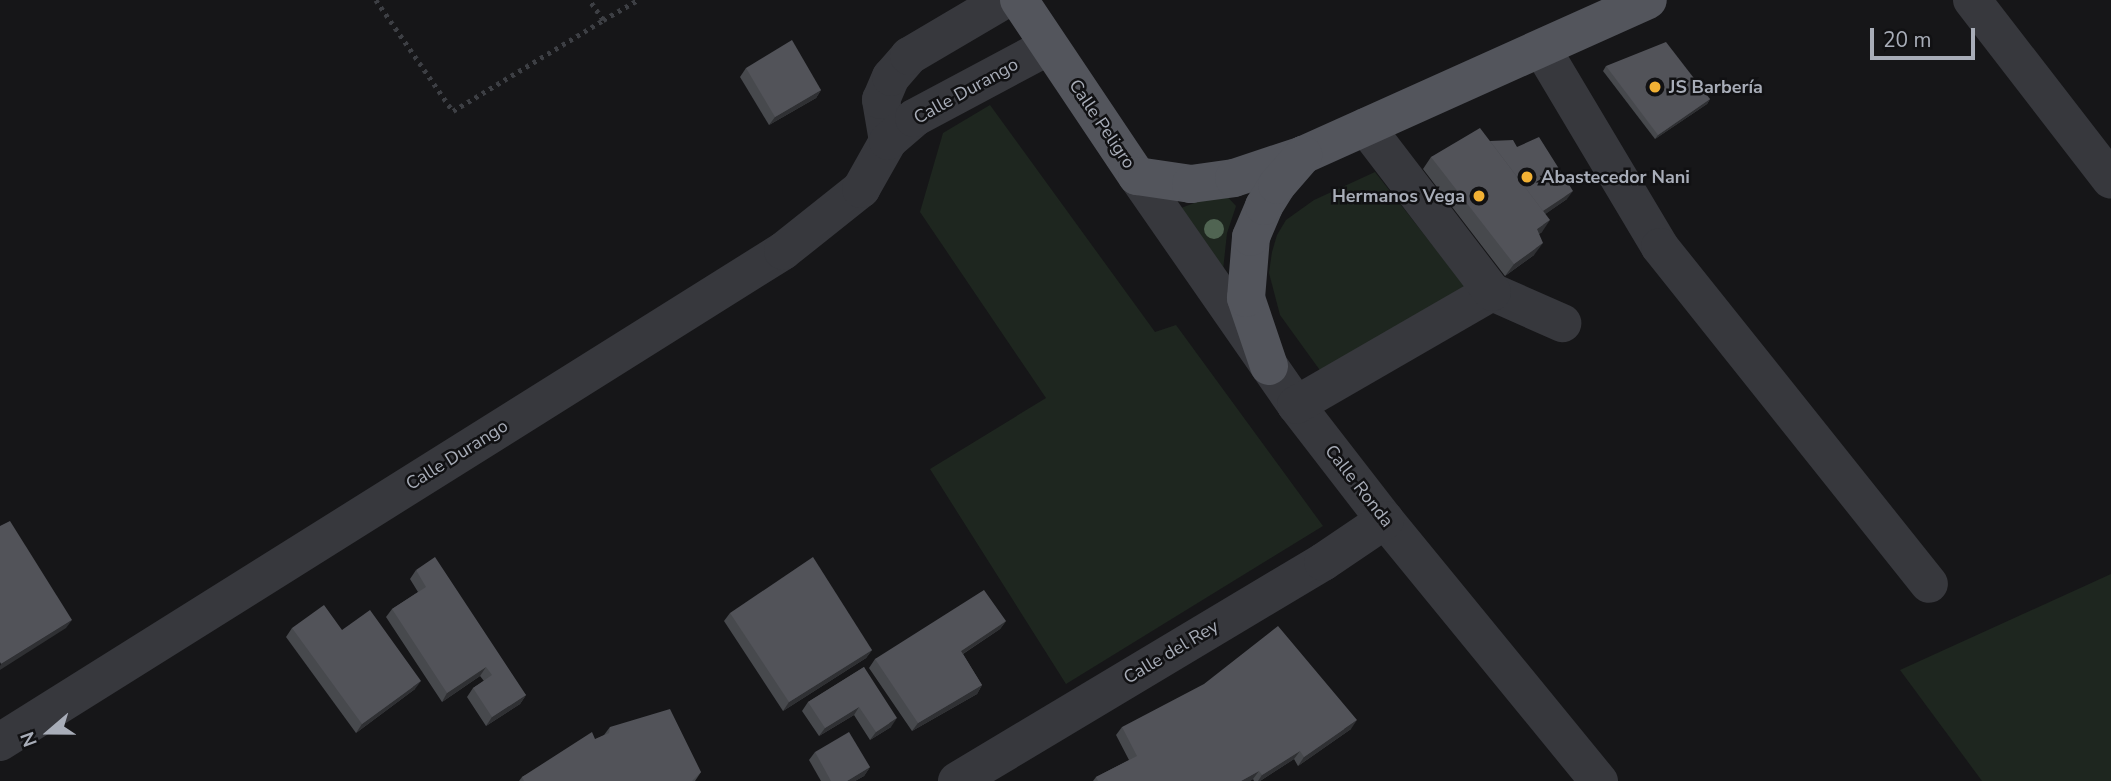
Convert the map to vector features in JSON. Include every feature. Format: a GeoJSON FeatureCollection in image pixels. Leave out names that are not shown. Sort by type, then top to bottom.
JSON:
{"type":"FeatureCollection","features":[{"type":"Feature","properties":{"kind":"main road","name":"Calle Peligro"},"geometry":{"type":"LineString","coordinates":[[1019,0],[1137,176],[1210,183],[1303,155],[1648,0]]}},
{"type":"Feature","properties":{"kind":"main road","name":"Calle Peligro"},"geometry":{"type":"LineString","coordinates":[[1269,366],[1246,298],[1251,237],[1264,206],[1277,185],[1303,155]]}},
{"type":"Feature","properties":{"kind":"street"},"geometry":{"type":"LineString","coordinates":[[888,141],[881,100],[891,76],[909,56],[1004,0]]}},
{"type":"Feature","properties":{"kind":"street"},"geometry":{"type":"LineString","coordinates":[[1972,0],[2111,180]]}},
{"type":"Feature","properties":{"kind":"street","name":"Calle Durango"},"geometry":{"type":"LineString","coordinates":[[0,742],[783,251],[861,189],[888,141],[914,118],[1049,46]]}},
{"type":"Feature","properties":{"kind":"street"},"geometry":{"type":"LineString","coordinates":[[1542,49],[1660,247],[1929,584]]}},
{"type":"Feature","properties":{"kind":"street"},"geometry":{"type":"LineString","coordinates":[[1366,127],[1492,292],[1562,323]]}},
{"type":"Feature","properties":{"kind":"street","name":"Calle Ronda"},"geometry":{"type":"LineString","coordinates":[[1137,176],[1296,405],[1385,520],[1600,781]]}},
{"type":"Feature","properties":{"kind":"street"},"geometry":{"type":"LineString","coordinates":[[1296,405],[1492,292]]}},
{"type":"Feature","properties":{"kind":"street","name":"Calle del Rey"},"geometry":{"type":"LineString","coordinates":[[957,781],[1322,562],[1385,520]]}},
{"type":"Feature","properties":{"kind":"path"},"geometry":{"type":"LineString","coordinates":[[376,0],[453,111],[638,0]]}},
{"type":"Feature","properties":{"kind":"path"},"geometry":{"type":"LineString","coordinates":[[589,0],[603,20]]}},
{"type":"Feature","properties":{"kind":"shaded area"},"geometry":{"type":"Polygon","coordinates":[[[990,105],[1155,332],[1176,325],[1323,526],[1066,684],[930,469],[1046,398],[920,212],[943,133],[990,105]]]}},
{"type":"Feature","properties":{"kind":"shaded area"},"geometry":{"type":"Polygon","coordinates":[[[1375,172],[1472,295],[1327,380],[1280,315],[1269,273],[1272,252],[1277,235],[1286,220],[1314,200],[1375,172]]]}},
{"type":"Feature","properties":{"kind":"shaded area"},"geometry":{"type":"Polygon","coordinates":[[[1223,192],[1236,206],[1227,233],[1221,289],[1168,213],[1223,192]]]}},
{"type":"Feature","properties":{"kind":"shaded area"},"geometry":{"type":"Polygon","coordinates":[[[2111,574],[2111,781],[1982,781],[1900,670],[2111,574]]]}},
{"type":"Feature","properties":{"kind":"building"},"geometry":{"type":"Polygon","coordinates":[[[792,40],[821,90],[775,117],[746,68],[792,40]]]}},
{"type":"Feature","properties":{"kind":"building","name":"JS Barbería"},"geometry":{"type":"Polygon","coordinates":[[[1666,42],[1710,99],[1658,135],[1606,66],[1666,42]]]}},
{"type":"Feature","properties":{"kind":"building","name":"Hermanos Vega"},"geometry":{"type":"Polygon","coordinates":[[[1480,128],[1550,220],[1537,229],[1543,243],[1514,264],[1431,157],[1480,128]]]}},
{"type":"Feature","properties":{"kind":"building","name":"Abastecedor Nani"},"geometry":{"type":"Polygon","coordinates":[[[1539,137],[1573,191],[1543,211],[1490,141],[1513,140],[1517,147],[1539,137]]]}},
{"type":"Feature","properties":{"kind":"building"},"geometry":{"type":"Polygon","coordinates":[[[10,521],[72,620],[1,664],[0,526],[10,521]]]}},
{"type":"Feature","properties":{"kind":"building"},"geometry":{"type":"Polygon","coordinates":[[[435,557],[526,695],[492,717],[473,688],[492,675],[486,667],[447,693],[392,609],[426,587],[416,570],[435,557]]]}},
{"type":"Feature","properties":{"kind":"building"},"geometry":{"type":"Polygon","coordinates":[[[813,557],[872,650],[789,702],[730,613],[813,557]]]}},
{"type":"Feature","properties":{"kind":"building"},"geometry":{"type":"Polygon","coordinates":[[[984,590],[1006,621],[961,651],[982,685],[918,723],[875,659],[984,590]]]}},
{"type":"Feature","properties":{"kind":"building"},"geometry":{"type":"Polygon","coordinates":[[[324,605],[342,630],[370,610],[421,681],[362,724],[292,628],[324,605]]]}},
{"type":"Feature","properties":{"kind":"building"},"geometry":{"type":"Polygon","coordinates":[[[1278,626],[1357,720],[1304,757],[1300,751],[1262,775],[1259,771],[1241,781],[1098,781],[1096,777],[1137,756],[1122,727],[1204,684],[1278,626]]]}},
{"type":"Feature","properties":{"kind":"building"},"geometry":{"type":"Polygon","coordinates":[[[864,667],[897,718],[876,732],[859,707],[825,728],[808,702],[864,667]]]}},
{"type":"Feature","properties":{"kind":"building"},"geometry":{"type":"Polygon","coordinates":[[[670,709],[701,772],[692,781],[524,781],[522,777],[592,732],[595,739],[609,733],[610,727],[670,709]]]}},
{"type":"Feature","properties":{"kind":"building"},"geometry":{"type":"Polygon","coordinates":[[[849,732],[870,767],[847,781],[831,781],[815,752],[849,732]]]}},
{"type":"Feature","properties":{"kind":"place","name":"JS Barbería"},"geometry":{"type":"Point","coordinates":[1655,87]}},
{"type":"Feature","properties":{"kind":"place","name":"Abastecedor Nani"},"geometry":{"type":"Point","coordinates":[1527,177]}},
{"type":"Feature","properties":{"kind":"place","name":"Hermanos Vega"},"geometry":{"type":"Point","coordinates":[1479,196]}}]}
